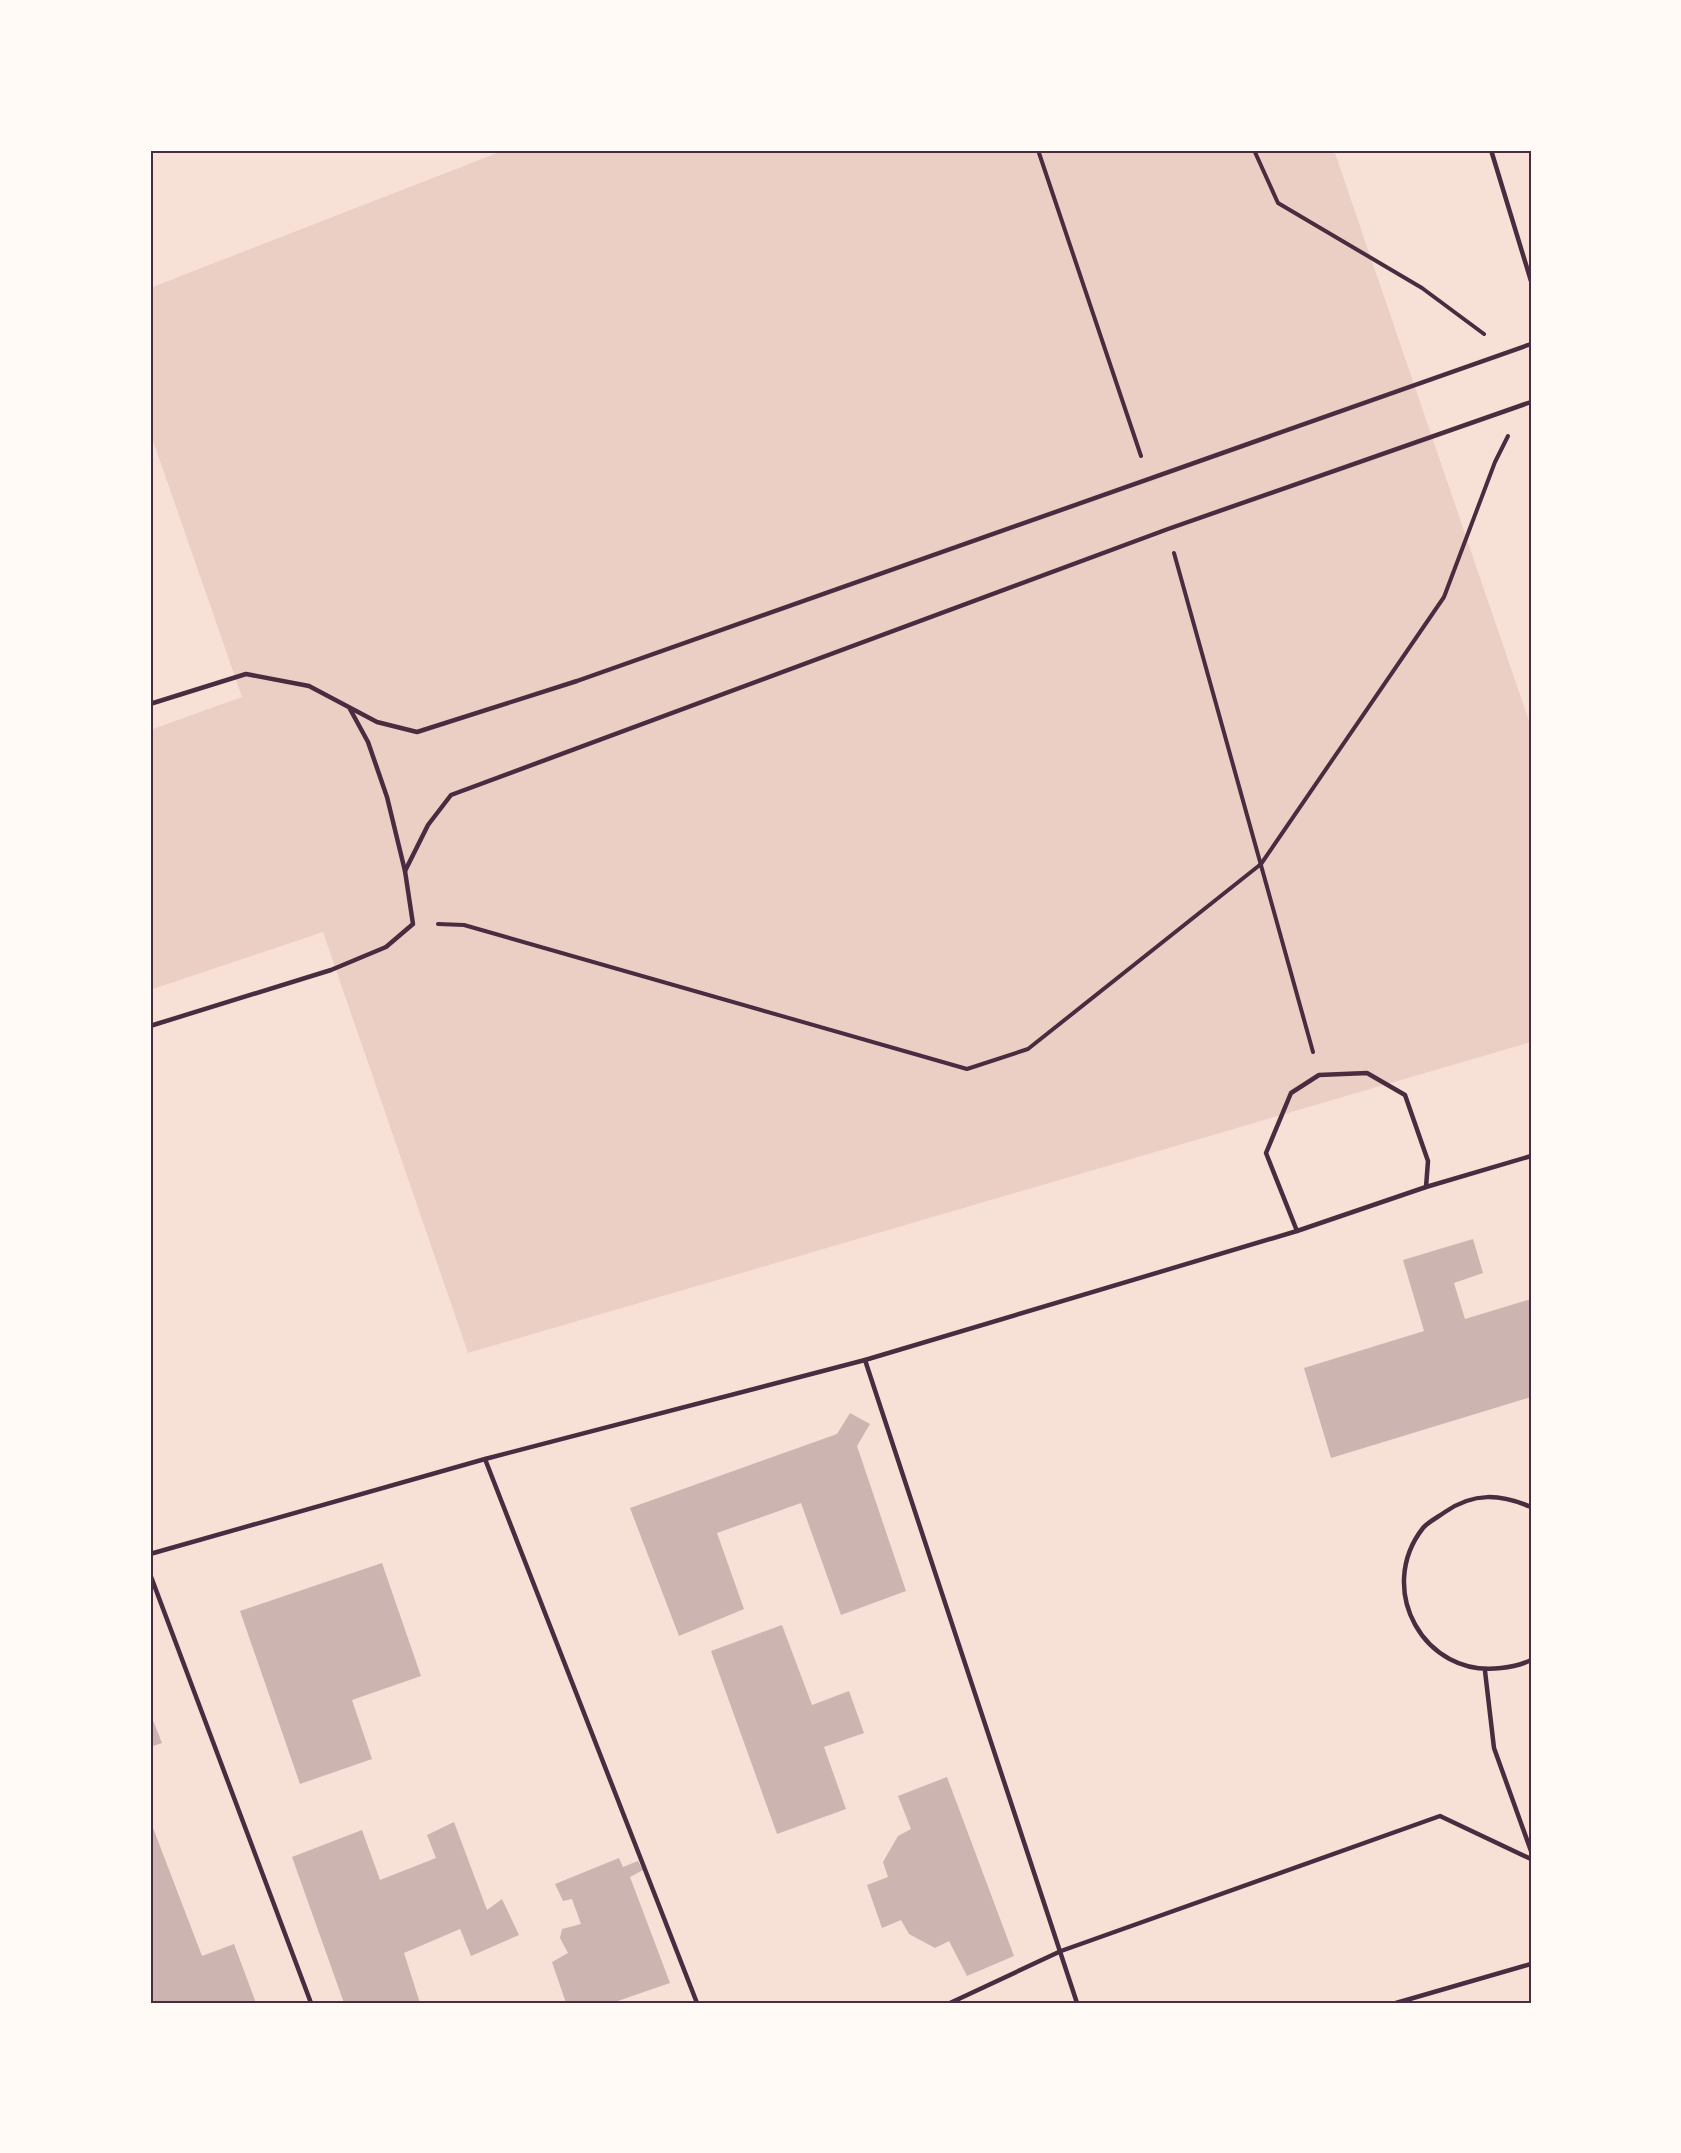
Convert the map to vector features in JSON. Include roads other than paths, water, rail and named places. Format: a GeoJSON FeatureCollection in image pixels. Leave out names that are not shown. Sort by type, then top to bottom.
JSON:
{"type":"FeatureCollection","features":[{"type":"Feature","properties":{"kind":"lane"},"geometry":{"type":"LineString","coordinates":[[1491,150],[1531,280]]}},
{"type":"Feature","properties":{"kind":"lane"},"geometry":{"type":"LineString","coordinates":[[150,704],[246,674],[309,686],[377,722],[417,732],[577,681],[1531,344]]}},
{"type":"Feature","properties":{"kind":"lane"},"geometry":{"type":"LineString","coordinates":[[405,871],[428,825],[451,795],[1168,530],[1531,402]]}},
{"type":"Feature","properties":{"kind":"lane"},"geometry":{"type":"LineString","coordinates":[[150,1026],[331,970],[386,947],[413,924],[405,871],[387,797],[368,742],[349,709]]}},
{"type":"Feature","properties":{"kind":"lane"},"geometry":{"type":"LineString","coordinates":[[1297,1231],[1266,1153],[1291,1093],[1319,1075],[1367,1073],[1405,1095],[1428,1161],[1426,1187]]}},
{"type":"Feature","properties":{"kind":"lane"},"geometry":{"type":"LineString","coordinates":[[150,1554],[485,1459],[866,1360],[1297,1231],[1426,1187],[1531,1156]]}},
{"type":"Feature","properties":{"kind":"lane"},"geometry":{"type":"LineString","coordinates":[[866,1360],[1077,2003]]}},
{"type":"Feature","properties":{"kind":"lane"},"geometry":{"type":"LineString","coordinates":[[485,1459],[697,2003]]}},
{"type":"Feature","properties":{"kind":"lane"},"geometry":{"type":"LineString","coordinates":[[1531,1507],[1508,1498],[1489,1496],[1459,1502],[1424,1527],[1408,1556],[1403,1586],[1411,1619],[1428,1645],[1455,1664],[1485,1671],[1520,1666],[1531,1660]]}},
{"type":"Feature","properties":{"kind":"lane"},"geometry":{"type":"LineString","coordinates":[[150,1574],[311,2003]]}},
{"type":"Feature","properties":{"kind":"lane"},"geometry":{"type":"LineString","coordinates":[[1485,1671],[1494,1748],[1531,1851]]}},
{"type":"Feature","properties":{"kind":"lane"},"geometry":{"type":"LineString","coordinates":[[950,2003],[1061,1951],[1440,1816],[1531,1859]]}},
{"type":"Feature","properties":{"kind":"lane"},"geometry":{"type":"LineString","coordinates":[[1396,2003],[1531,1964]]}}]}
